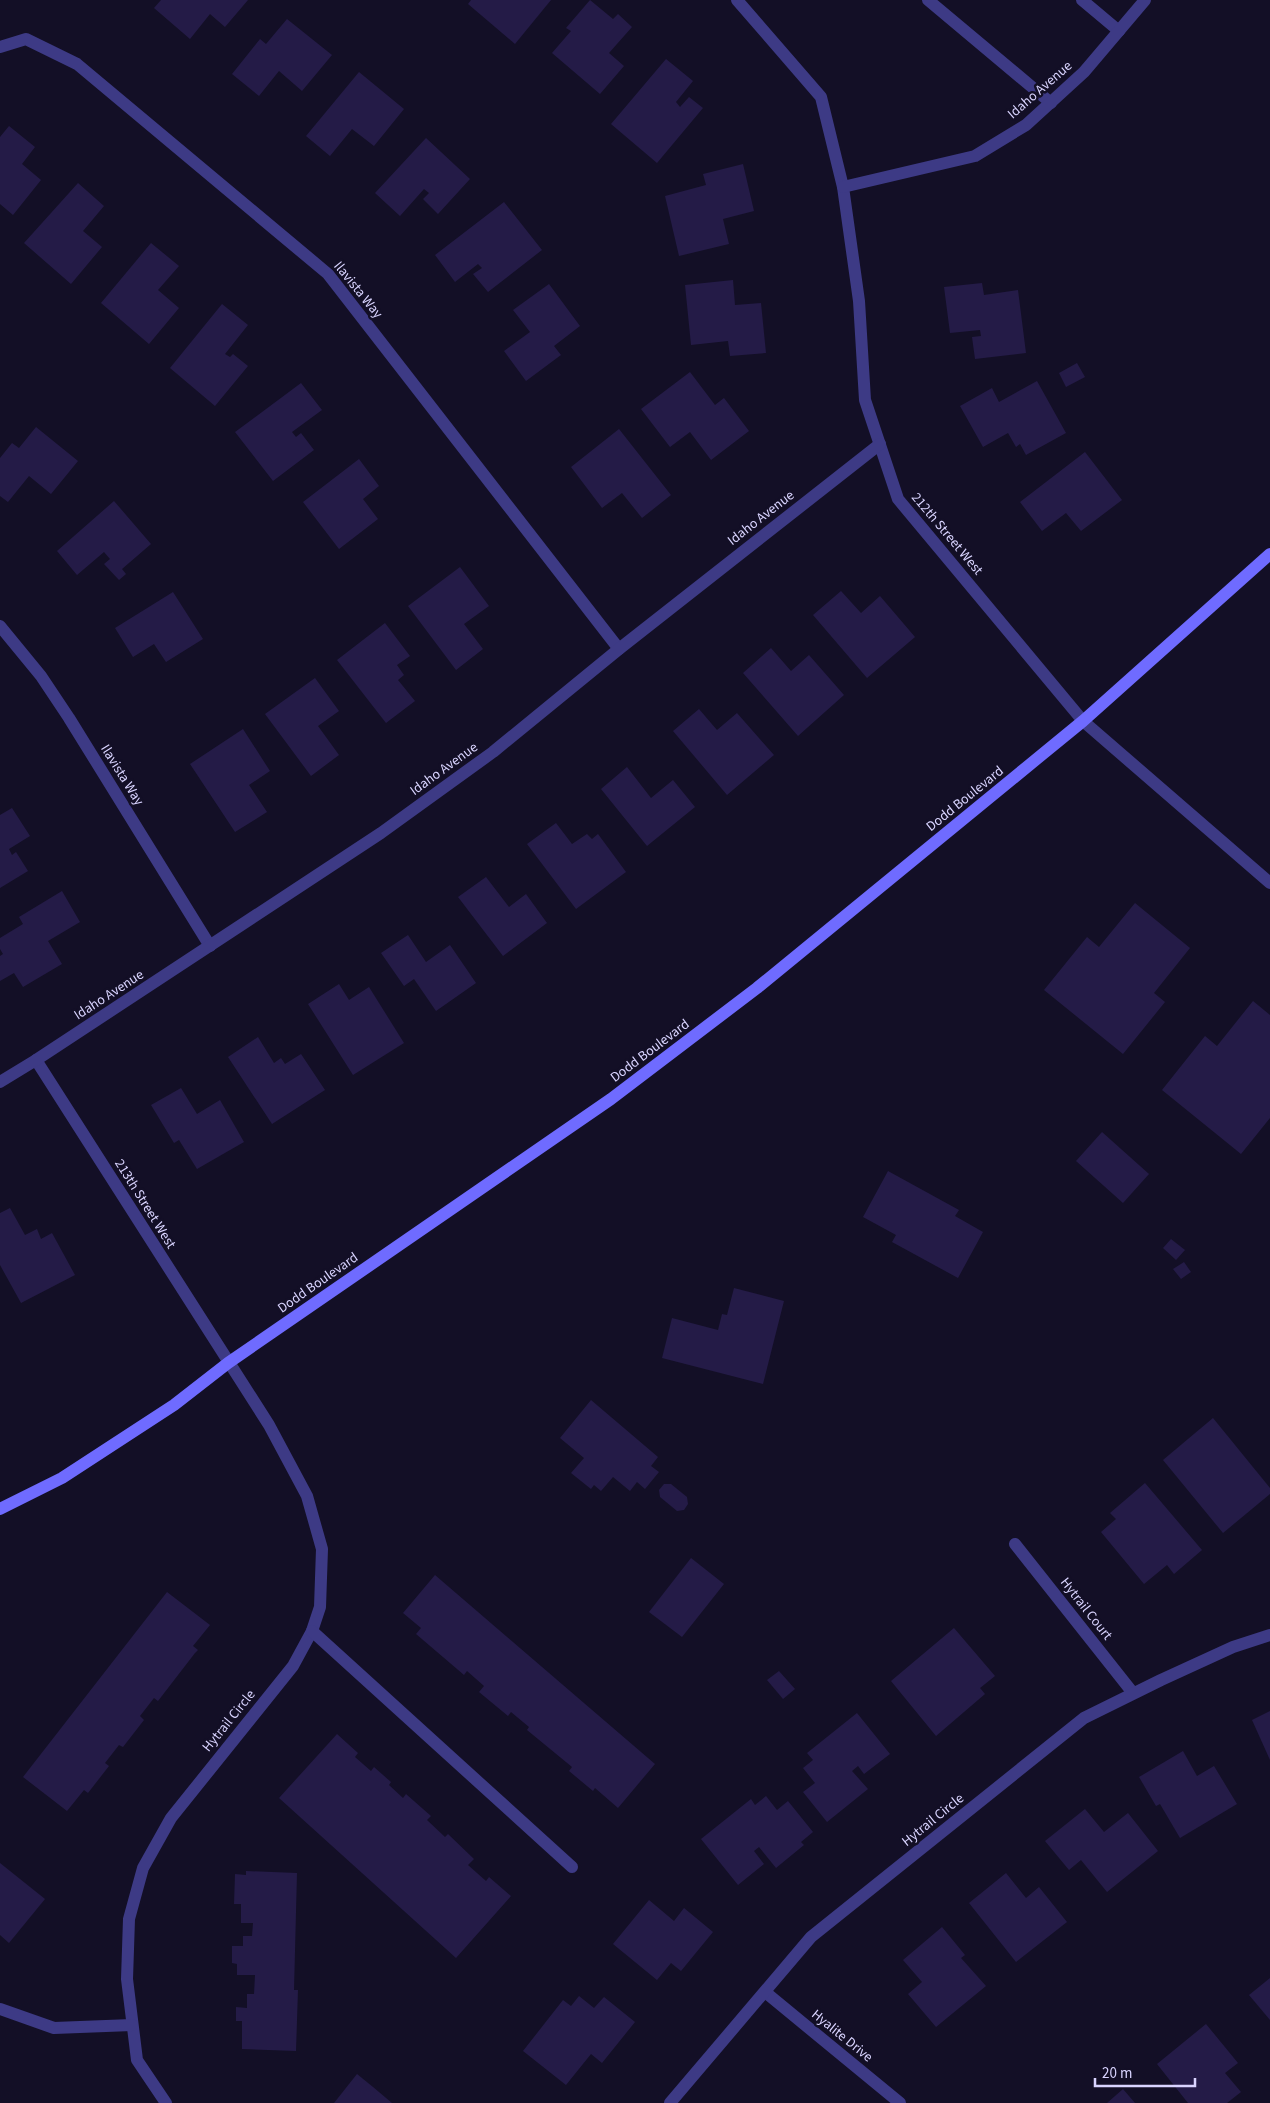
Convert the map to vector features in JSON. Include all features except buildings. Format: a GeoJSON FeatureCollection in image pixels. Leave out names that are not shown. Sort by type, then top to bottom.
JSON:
{"type":"FeatureCollection","features":[{"type":"Feature","properties":{"kind":"main road","name":"Dodd Boulevard"},"geometry":{"type":"LineString","coordinates":[[0,1509],[62,1478],[174,1405],[228,1363],[604,1104],[690,1040],[757,988],[1083,721],[1270,554]]}},
{"type":"Feature","properties":{"kind":"street","name":"212th Street West"},"geometry":{"type":"LineString","coordinates":[[737,0],[821,97],[844,187],[858,301],[865,400],[898,499],[1083,721],[1270,882]]}},
{"type":"Feature","properties":{"kind":"street"},"geometry":{"type":"LineString","coordinates":[[928,0],[1051,102]]}},
{"type":"Feature","properties":{"kind":"street"},"geometry":{"type":"LineString","coordinates":[[1082,0],[1119,31]]}},
{"type":"Feature","properties":{"kind":"street","name":"Idaho Avenue"},"geometry":{"type":"LineString","coordinates":[[844,187],[974,156],[1026,125],[1084,72],[1145,0]]}},
{"type":"Feature","properties":{"kind":"street","name":"Ilavista Way"},"geometry":{"type":"LineString","coordinates":[[0,47],[26,39],[77,64],[328,274],[618,649]]}},
{"type":"Feature","properties":{"kind":"street","name":"Idaho Avenue"},"geometry":{"type":"LineString","coordinates":[[0,1082],[382,834],[493,752],[618,649],[880,444]]}},
{"type":"Feature","properties":{"kind":"street","name":"Ilavista Way"},"geometry":{"type":"LineString","coordinates":[[0,626],[41,676],[69,718],[210,946]]}},
{"type":"Feature","properties":{"kind":"street","name":"213th Street West"},"geometry":{"type":"LineString","coordinates":[[36,1060],[228,1363]]}},
{"type":"Feature","properties":{"kind":"street","name":"Hytrail Circle"},"geometry":{"type":"LineString","coordinates":[[166,2103],[137,2060],[127,1979],[129,1919],[143,1868],[171,1818],[293,1666],[312,1631],[320,1607],[322,1549],[306,1496],[269,1425],[228,1363]]}},
{"type":"Feature","properties":{"kind":"street","name":"Hytrail Court"},"geometry":{"type":"LineString","coordinates":[[1015,1544],[1133,1693]]}},
{"type":"Feature","properties":{"kind":"street"},"geometry":{"type":"LineString","coordinates":[[312,1631],[572,1867]]}},
{"type":"Feature","properties":{"kind":"street","name":"Hytrail Circle"},"geometry":{"type":"LineString","coordinates":[[670,2103],[811,1937],[1084,1718],[1233,1647],[1270,1635]]}},
{"type":"Feature","properties":{"kind":"street","name":"Hyalite Drive"},"geometry":{"type":"LineString","coordinates":[[765,1992],[900,2103]]}},
{"type":"Feature","properties":{"kind":"street"},"geometry":{"type":"LineString","coordinates":[[0,2009],[54,2028],[132,2025]]}}]}
